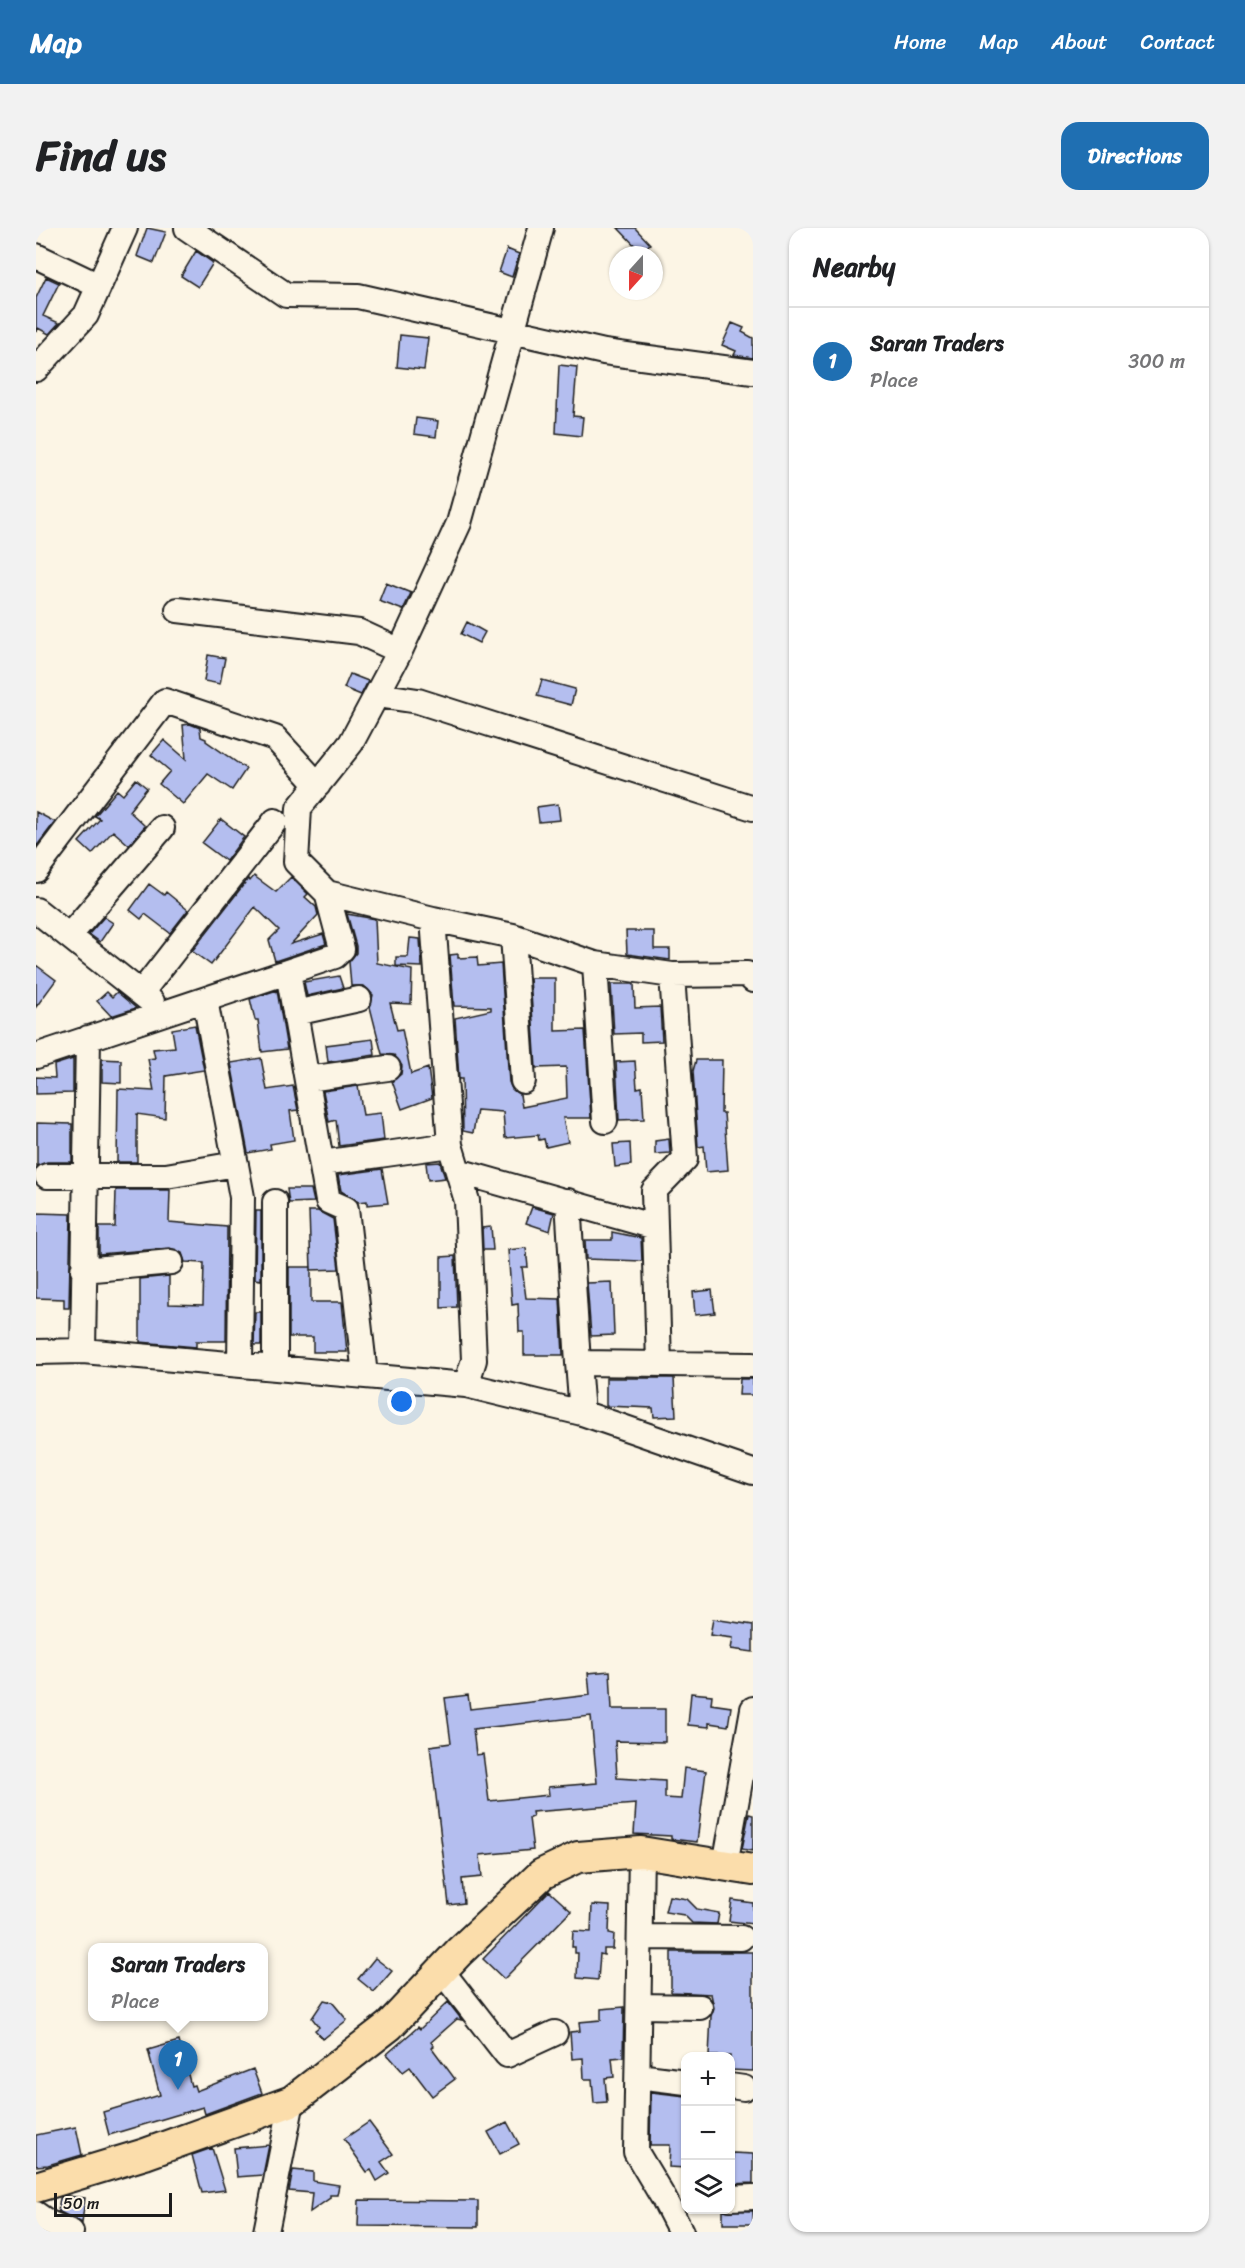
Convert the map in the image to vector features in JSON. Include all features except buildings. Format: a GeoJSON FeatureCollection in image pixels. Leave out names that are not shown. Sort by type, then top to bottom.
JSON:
{"type":"FeatureCollection","features":[{"type":"Feature","properties":{"kind":"main road"},"geometry":{"type":"LineString","coordinates":[[36,2187],[146,2154],[292,2101],[389,2026],[441,1970],[542,1874],[578,1857],[641,1852],[739,1868]]}},
{"type":"Feature","properties":{"kind":"street"},"geometry":{"type":"LineString","coordinates":[[36,369],[86,315],[125,228]]}},
{"type":"Feature","properties":{"kind":"street"},"geometry":{"type":"LineString","coordinates":[[187,228],[286,295],[358,296],[604,352],[753,372]]}},
{"type":"Feature","properties":{"kind":"street"},"geometry":{"type":"LineString","coordinates":[[36,1056],[334,956],[342,949],[327,893],[296,862],[299,808],[351,743],[400,651],[459,523],[541,228]]}},
{"type":"Feature","properties":{"kind":"street"},"geometry":{"type":"LineString","coordinates":[[36,256],[99,286]]}},
{"type":"Feature","properties":{"kind":"street"},"geometry":{"type":"LineString","coordinates":[[178,610],[359,632],[400,651]]}},
{"type":"Feature","properties":{"kind":"street"},"geometry":{"type":"LineString","coordinates":[[377,695],[418,701],[753,808]]}},
{"type":"Feature","properties":{"kind":"street"},"geometry":{"type":"LineString","coordinates":[[36,870],[165,701],[275,738],[318,785]]}},
{"type":"Feature","properties":{"kind":"street"},"geometry":{"type":"LineString","coordinates":[[141,993],[275,820]]}},
{"type":"Feature","properties":{"kind":"street"},"geometry":{"type":"LineString","coordinates":[[69,936],[162,828]]}},
{"type":"Feature","properties":{"kind":"street"},"geometry":{"type":"LineString","coordinates":[[327,893],[513,936],[595,964],[672,975],[747,974],[753,980]]}},
{"type":"Feature","properties":{"kind":"street"},"geometry":{"type":"LineString","coordinates":[[36,910],[166,1012]]}},
{"type":"Feature","properties":{"kind":"street"},"geometry":{"type":"LineString","coordinates":[[433,919],[450,1145],[467,1200],[474,1360],[466,1385]]}},
{"type":"Feature","properties":{"kind":"street"},"geometry":{"type":"LineString","coordinates":[[513,936],[523,1081]]}},
{"type":"Feature","properties":{"kind":"street"},"geometry":{"type":"LineString","coordinates":[[595,964],[606,1121]]}},
{"type":"Feature","properties":{"kind":"street"},"geometry":{"type":"LineString","coordinates":[[288,972],[328,1201],[346,1209],[365,1375]]}},
{"type":"Feature","properties":{"kind":"street"},"geometry":{"type":"LineString","coordinates":[[659,1364],[654,1191],[685,1159],[672,975]]}},
{"type":"Feature","properties":{"kind":"street"},"geometry":{"type":"LineString","coordinates":[[205,999],[242,1197],[240,1364]]}},
{"type":"Feature","properties":{"kind":"street"},"geometry":{"type":"LineString","coordinates":[[295,1013],[359,999]]}},
{"type":"Feature","properties":{"kind":"street"},"geometry":{"type":"LineString","coordinates":[[83,1351],[88,1038]]}},
{"type":"Feature","properties":{"kind":"street"},"geometry":{"type":"LineString","coordinates":[[307,1079],[388,1068]]}},
{"type":"Feature","properties":{"kind":"street"},"geometry":{"type":"LineString","coordinates":[[322,1163],[450,1145]]}},
{"type":"Feature","properties":{"kind":"street"},"geometry":{"type":"LineString","coordinates":[[47,1176],[166,1176],[236,1164]]}},
{"type":"Feature","properties":{"kind":"street"},"geometry":{"type":"LineString","coordinates":[[458,1171],[655,1227]]}},
{"type":"Feature","properties":{"kind":"street"},"geometry":{"type":"LineString","coordinates":[[568,1201],[582,1413]]}},
{"type":"Feature","properties":{"kind":"street"},"geometry":{"type":"LineString","coordinates":[[275,1202],[275,1366]]}},
{"type":"Feature","properties":{"kind":"street"},"geometry":{"type":"LineString","coordinates":[[83,1270],[171,1262]]}},
{"type":"Feature","properties":{"kind":"street"},"geometry":{"type":"LineString","coordinates":[[36,1352],[83,1351],[275,1366],[466,1385],[582,1413],[753,1472]]}},
{"type":"Feature","properties":{"kind":"street"},"geometry":{"type":"LineString","coordinates":[[578,1363],[753,1365]]}},
{"type":"Feature","properties":{"kind":"street"},"geometry":{"type":"LineString","coordinates":[[739,1868],[753,1709]]}},
{"type":"Feature","properties":{"kind":"street"},"geometry":{"type":"LineString","coordinates":[[641,1852],[636,2152],[675,2199],[681,2232]]}},
{"type":"Feature","properties":{"kind":"street"},"geometry":{"type":"LineString","coordinates":[[640,1937],[741,1938]]}},
{"type":"Feature","properties":{"kind":"street"},"geometry":{"type":"LineString","coordinates":[[441,1970],[507,2055],[555,2033]]}},
{"type":"Feature","properties":{"kind":"street"},"geometry":{"type":"LineString","coordinates":[[639,2006],[700,2007]]}},
{"type":"Feature","properties":{"kind":"street"},"geometry":{"type":"LineString","coordinates":[[638,2076],[681,2081]]}},
{"type":"Feature","properties":{"kind":"street"},"geometry":{"type":"LineString","coordinates":[[266,2232],[292,2101]]}},
{"type":"Feature","properties":{"kind":"street"},"geometry":{"type":"LineString","coordinates":[[735,2198],[753,2198]]}},
{"type":"Feature","properties":{"kind":"street"},"geometry":{"type":"LineString","coordinates":[[36,2214],[49,2223],[71,2232]]}},
{"type":"Feature","properties":{"kind":"place","name":"Saran Traders"},"geometry":{"type":"Point","coordinates":[178,2090]}}]}
